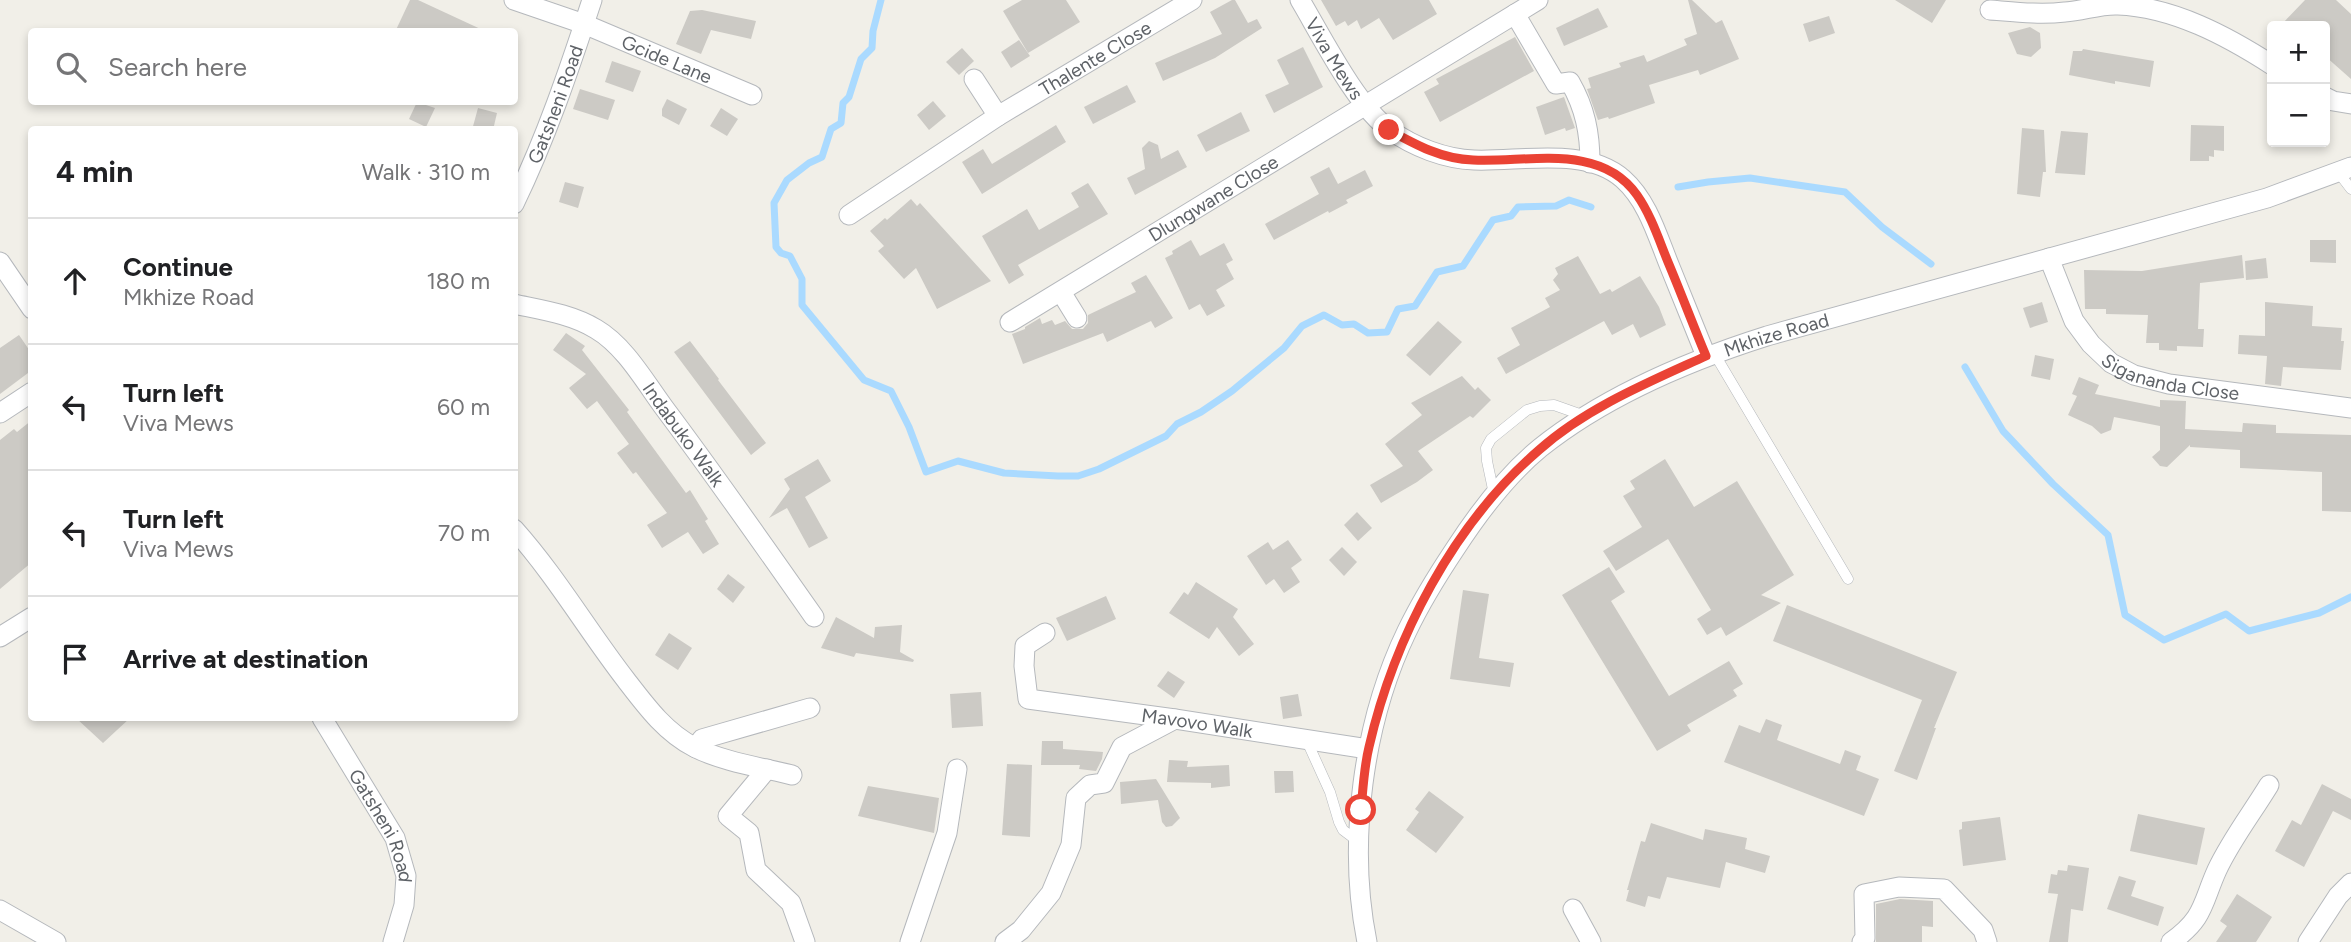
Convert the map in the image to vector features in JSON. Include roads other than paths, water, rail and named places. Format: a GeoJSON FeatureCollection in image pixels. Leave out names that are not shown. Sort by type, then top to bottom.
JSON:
{"type":"FeatureCollection","features":[{"type":"Feature","properties":{"kind":"street","name":"Gcide Lane"},"geometry":{"type":"LineString","coordinates":[[514,0],[584,24],[752,94]]}},
{"type":"Feature","properties":{"kind":"street","name":"Gatsheni Road"},"geometry":{"type":"LineString","coordinates":[[518,196],[535,160],[592,0]]}},
{"type":"Feature","properties":{"kind":"street","name":"Thalente Close"},"geometry":{"type":"LineString","coordinates":[[849,215],[998,116],[1192,0]]}},
{"type":"Feature","properties":{"kind":"street","name":"Viva Mews"},"geometry":{"type":"LineString","coordinates":[[1300,0],[1365,107],[1389,130],[1443,156],[1473,160],[1574,160],[1604,166],[1622,178],[1637,194],[1652,221],[1710,354]]}},
{"type":"Feature","properties":{"kind":"street","name":"Dlungwane Close"},"geometry":{"type":"LineString","coordinates":[[1010,322],[1538,0]]}},
{"type":"Feature","properties":{"kind":"street"},"geometry":{"type":"LineString","coordinates":[[1990,10],[2048,14],[2115,5],[2137,6],[2185,20],[2240,44],[2267,62]]}},
{"type":"Feature","properties":{"kind":"street"},"geometry":{"type":"LineString","coordinates":[[1515,14],[1556,84],[1570,82],[1581,101],[1590,137],[1590,163]]}},
{"type":"Feature","properties":{"kind":"street"},"geometry":{"type":"LineString","coordinates":[[974,79],[998,116]]}},
{"type":"Feature","properties":{"kind":"street"},"geometry":{"type":"LineString","coordinates":[[2330,100],[2351,104]]}},
{"type":"Feature","properties":{"kind":"street","name":"Mkhize Road"},"geometry":{"type":"LineString","coordinates":[[1367,942],[1360,877],[1361,810],[1368,749],[1385,689],[1406,633],[1428,590],[1494,494],[1539,449],[1586,417],[1646,383],[1710,354],[2267,198],[2345,170]]}},
{"type":"Feature","properties":{"kind":"street","name":"Sigananda Close"},"geometry":{"type":"LineString","coordinates":[[2049,258],[2074,321],[2091,344],[2111,363],[2134,375],[2169,384],[2351,408]]}},
{"type":"Feature","properties":{"kind":"street"},"geometry":{"type":"LineString","coordinates":[[0,262],[28,303]]}},
{"type":"Feature","properties":{"kind":"street"},"geometry":{"type":"LineString","coordinates":[[1061,292],[1077,318]]}},
{"type":"Feature","properties":{"kind":"street","name":"Indabuko Walk"},"geometry":{"type":"LineString","coordinates":[[518,305],[578,320],[598,330],[613,343],[712,472],[814,617]]}},
{"type":"Feature","properties":{"kind":"street"},"geometry":{"type":"LineString","coordinates":[[0,413],[28,395]]}},
{"type":"Feature","properties":{"kind":"street"},"geometry":{"type":"LineString","coordinates":[[518,534],[652,714],[671,732],[696,748],[792,775]]}},
{"type":"Feature","properties":{"kind":"street"},"geometry":{"type":"LineString","coordinates":[[0,636],[28,619]]}},
{"type":"Feature","properties":{"kind":"street","name":"Mavovo Walk"},"geometry":{"type":"LineString","coordinates":[[1045,633],[1025,646],[1024,666],[1028,699],[1368,749]]}},
{"type":"Feature","properties":{"kind":"street"},"geometry":{"type":"LineString","coordinates":[[696,748],[702,739],[810,708]]}},
{"type":"Feature","properties":{"kind":"street"},"geometry":{"type":"LineString","coordinates":[[1004,942],[1021,930],[1051,893],[1071,845],[1076,799],[1090,785],[1104,783],[1122,747],[1175,719]]}},
{"type":"Feature","properties":{"kind":"street","name":"Gatsheni Road"},"geometry":{"type":"LineString","coordinates":[[324,721],[395,838],[406,876],[404,905],[393,942]]}},
{"type":"Feature","properties":{"kind":"street"},"geometry":{"type":"LineString","coordinates":[[767,769],[728,816],[749,834],[756,870],[791,903],[805,942]]}},
{"type":"Feature","properties":{"kind":"street"},"geometry":{"type":"LineString","coordinates":[[910,942],[947,834],[957,769]]}},
{"type":"Feature","properties":{"kind":"street"},"geometry":{"type":"LineString","coordinates":[[2171,942],[2185,933],[2199,916],[2217,870],[2269,785]]}},
{"type":"Feature","properties":{"kind":"street"},"geometry":{"type":"LineString","coordinates":[[2308,942],[2338,895],[2351,883]]}},
{"type":"Feature","properties":{"kind":"street"},"geometry":{"type":"LineString","coordinates":[[1862,942],[1865,938],[1864,894],[1899,887],[1944,890],[1983,930],[1987,942]]}},
{"type":"Feature","properties":{"kind":"street"},"geometry":{"type":"LineString","coordinates":[[1573,909],[1591,942]]}},
{"type":"Feature","properties":{"kind":"street"},"geometry":{"type":"LineString","coordinates":[[0,910],[56,942]]}},
{"type":"Feature","properties":{"kind":"lane"},"geometry":{"type":"LineString","coordinates":[[2345,170],[2351,189]]}},
{"type":"Feature","properties":{"kind":"lane"},"geometry":{"type":"LineString","coordinates":[[1710,354],[1848,579]]}},
{"type":"Feature","properties":{"kind":"lane"},"geometry":{"type":"LineString","coordinates":[[1494,494],[1486,448],[1491,439],[1527,410],[1540,406],[1554,405],[1586,417]]}},
{"type":"Feature","properties":{"kind":"lane"},"geometry":{"type":"LineString","coordinates":[[1306,739],[1330,792],[1343,830],[1360,842]]}},
{"type":"Feature","properties":{"kind":"waterway"},"geometry":{"type":"LineString","coordinates":[[881,0],[873,31],[872,48],[861,59],[849,97],[843,103],[841,123],[831,129],[822,157],[809,163],[787,180],[774,203],[776,247],[781,253],[790,256],[802,279],[802,305],[864,380],[891,391],[909,427],[926,472],[958,461],[1004,473],[1078,476],[1099,469],[1166,436],[1177,424],[1232,391],[1284,348],[1302,326],[1324,315],[1342,325],[1354,324],[1368,333],[1387,332],[1398,309],[1415,306],[1437,272],[1463,266],[1493,220],[1511,216],[1518,207],[1556,206],[1569,200],[1591,207]]}},
{"type":"Feature","properties":{"kind":"waterway"},"geometry":{"type":"LineString","coordinates":[[1678,187],[1750,178],[1845,192],[1882,227],[1931,264]]}},
{"type":"Feature","properties":{"kind":"waterway"},"geometry":{"type":"LineString","coordinates":[[1965,367],[2003,431],[2053,484],[2108,535],[2125,615],[2164,640],[2226,614],[2249,631],[2319,613],[2351,597]]}}]}
